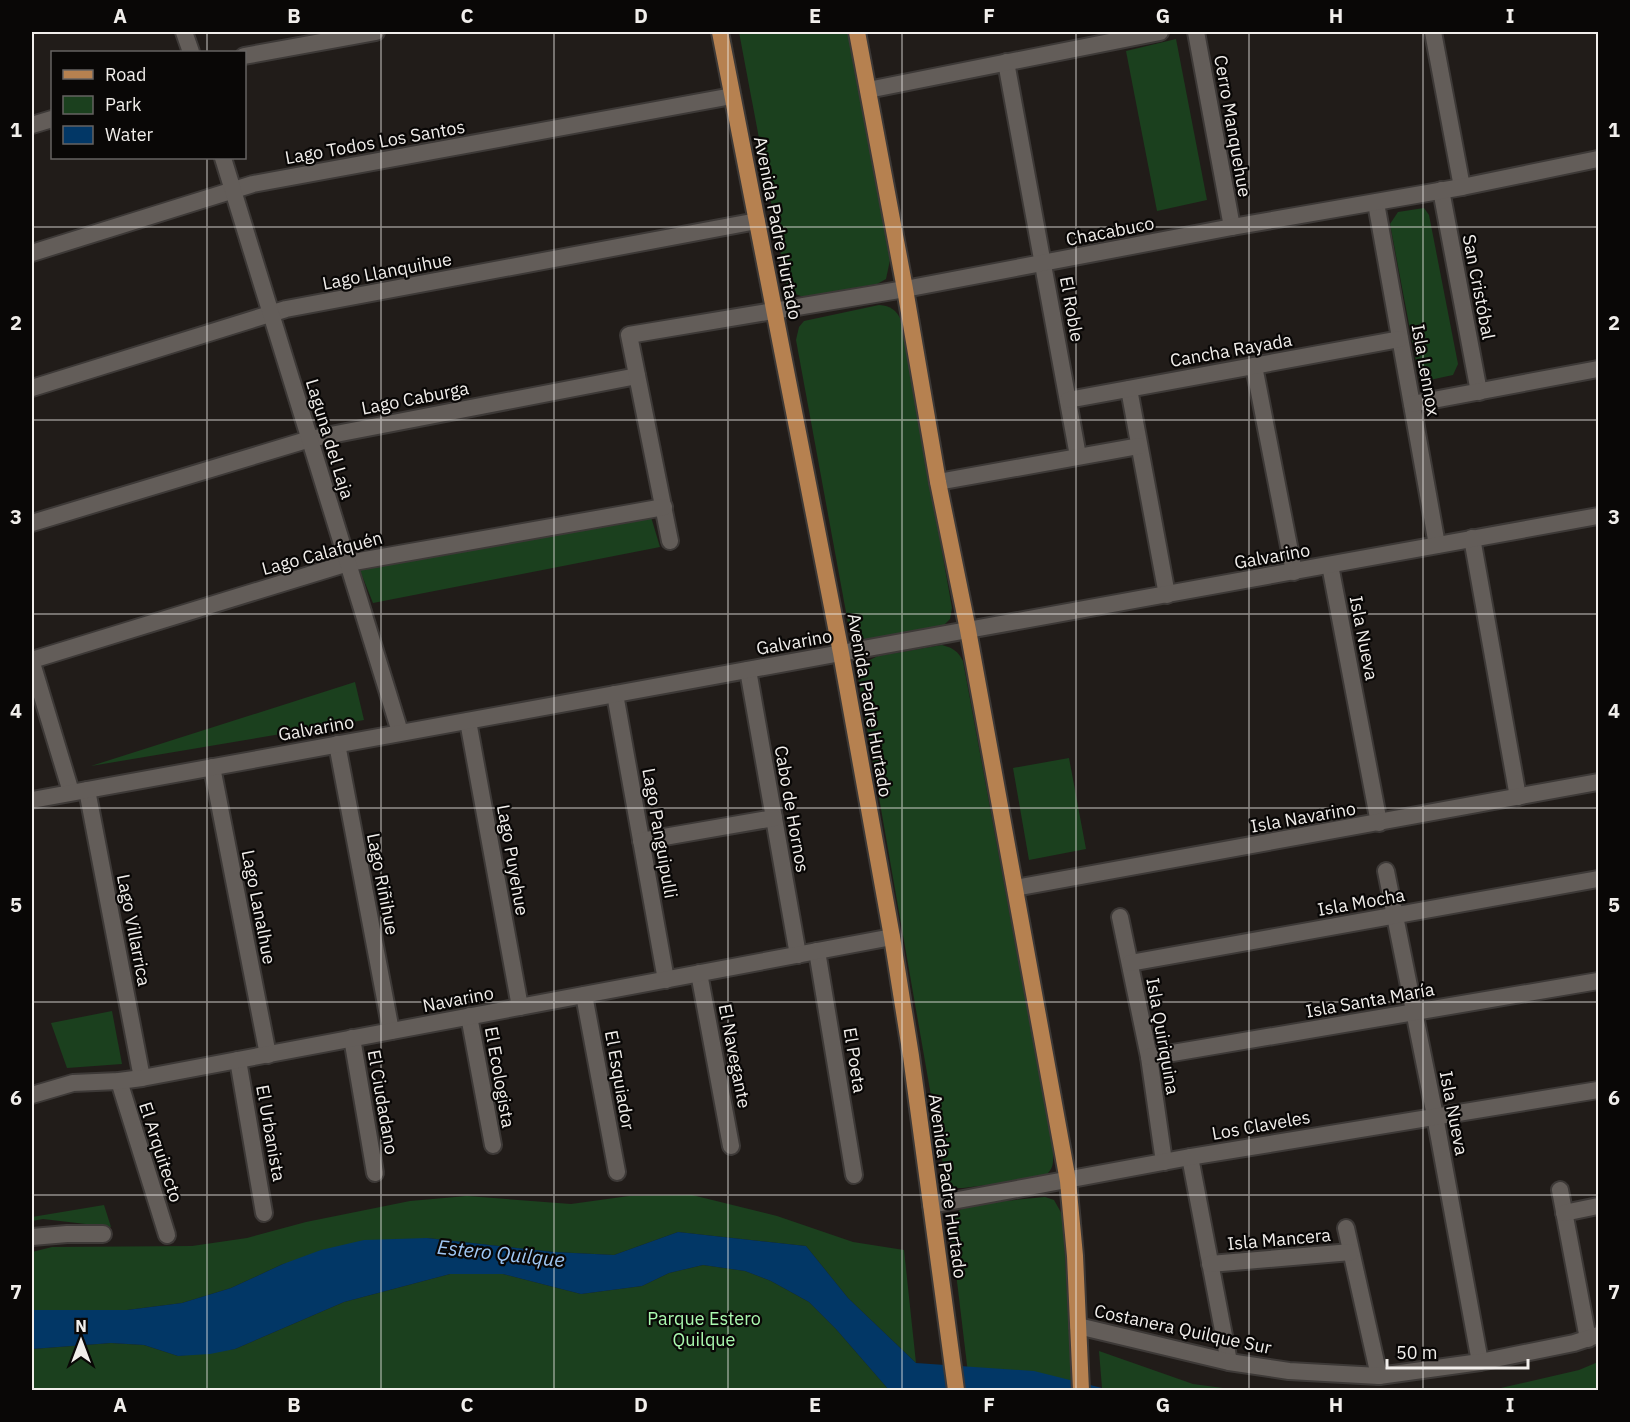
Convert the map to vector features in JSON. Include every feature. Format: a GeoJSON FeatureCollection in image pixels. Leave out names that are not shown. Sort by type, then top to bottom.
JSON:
{"type":"FeatureCollection","features":[{"type":"Feature","properties":{"kind":"main road","name":"Avenida Padre Hurtado"},"geometry":{"type":"LineString","coordinates":[[720,32],[841,653],[892,937],[911,1056],[956,1390]]}},
{"type":"Feature","properties":{"kind":"main road"},"geometry":{"type":"LineString","coordinates":[[857,32],[1068,1181],[1081,1390]]}},
{"type":"Feature","properties":{"kind":"street"},"geometry":{"type":"LineString","coordinates":[[184,32],[190,51]]}},
{"type":"Feature","properties":{"kind":"street"},"geometry":{"type":"LineString","coordinates":[[246,56],[376,32]]}},
{"type":"Feature","properties":{"kind":"street"},"geometry":{"type":"LineString","coordinates":[[868,90],[1160,32]]}},
{"type":"Feature","properties":{"kind":"street","name":"Cerro Manquehue"},"geometry":{"type":"LineString","coordinates":[[1196,32],[1232,227]]}},
{"type":"Feature","properties":{"kind":"street"},"geometry":{"type":"LineString","coordinates":[[1432,32],[1462,187]]}},
{"type":"Feature","properties":{"kind":"street","name":"El Roble"},"geometry":{"type":"LineString","coordinates":[[1006,62],[1078,456]]}},
{"type":"Feature","properties":{"kind":"street","name":"Lago Todos Los Santos"},"geometry":{"type":"LineString","coordinates":[[32,253],[264,182],[732,96]]}},
{"type":"Feature","properties":{"kind":"street"},"geometry":{"type":"LineString","coordinates":[[32,126],[51,119]]}},
{"type":"Feature","properties":{"kind":"street","name":"Laguna del Laja"},"geometry":{"type":"LineString","coordinates":[[223,159],[400,732]]}},
{"type":"Feature","properties":{"kind":"street","name":"Chacabuco"},"geometry":{"type":"LineString","coordinates":[[637,376],[629,335],[905,290],[1232,227],[1462,187],[1599,159]]}},
{"type":"Feature","properties":{"kind":"street","name":"San Cristóbal"},"geometry":{"type":"LineString","coordinates":[[1441,190],[1479,392]]}},
{"type":"Feature","properties":{"kind":"street","name":"Isla Lennox"},"geometry":{"type":"LineString","coordinates":[[1376,202],[1437,545]]}},
{"type":"Feature","properties":{"kind":"street","name":"Lago Llanquihue"},"geometry":{"type":"LineString","coordinates":[[32,388],[286,309],[757,221]]}},
{"type":"Feature","properties":{"kind":"street","name":"Cancha Rayada"},"geometry":{"type":"LineString","coordinates":[[1068,400],[1400,339]]}},
{"type":"Feature","properties":{"kind":"street"},"geometry":{"type":"LineString","coordinates":[[1254,366],[1294,572]]}},
{"type":"Feature","properties":{"kind":"street"},"geometry":{"type":"LineString","coordinates":[[1412,404],[1599,369]]}},
{"type":"Feature","properties":{"kind":"street"},"geometry":{"type":"LineString","coordinates":[[637,376],[670,541]]}},
{"type":"Feature","properties":{"kind":"street","name":"Lago Caburga"},"geometry":{"type":"LineString","coordinates":[[32,523],[310,439],[637,376]]}},
{"type":"Feature","properties":{"kind":"street"},"geometry":{"type":"LineString","coordinates":[[1129,389],[1167,595]]}},
{"type":"Feature","properties":{"kind":"street"},"geometry":{"type":"LineString","coordinates":[[938,482],[1139,446]]}},
{"type":"Feature","properties":{"kind":"street","name":"Lago Calafquén"},"geometry":{"type":"LineString","coordinates":[[32,662],[348,563],[664,507]]}},
{"type":"Feature","properties":{"kind":"street","name":"Galvarino"},"geometry":{"type":"LineString","coordinates":[[32,800],[1599,516]]}},
{"type":"Feature","properties":{"kind":"street"},"geometry":{"type":"LineString","coordinates":[[1472,538],[1518,797]]}},
{"type":"Feature","properties":{"kind":"street","name":"Isla Nueva"},"geometry":{"type":"LineString","coordinates":[[1330,565],[1379,823]]}},
{"type":"Feature","properties":{"kind":"street","name":"Lago Villarrica"},"geometry":{"type":"LineString","coordinates":[[32,662],[79,791],[142,1078]]}},
{"type":"Feature","properties":{"kind":"street","name":"Cabo de Hornos"},"geometry":{"type":"LineString","coordinates":[[748,670],[798,955]]}},
{"type":"Feature","properties":{"kind":"street","name":"Lago Panguipulli"},"geometry":{"type":"LineString","coordinates":[[615,694],[666,980]]}},
{"type":"Feature","properties":{"kind":"street","name":"Lago Puyehue"},"geometry":{"type":"LineString","coordinates":[[468,721],[520,1007]]}},
{"type":"Feature","properties":{"kind":"street","name":"Lago Riñihue"},"geometry":{"type":"LineString","coordinates":[[337,744],[391,1031]]}},
{"type":"Feature","properties":{"kind":"street","name":"Lago Lanalhue"},"geometry":{"type":"LineString","coordinates":[[212,767],[268,1055]]}},
{"type":"Feature","properties":{"kind":"street","name":"Isla Navarino"},"geometry":{"type":"LineString","coordinates":[[1015,888],[1599,782]]}},
{"type":"Feature","properties":{"kind":"street"},"geometry":{"type":"LineString","coordinates":[[641,841],[774,818]]}},
{"type":"Feature","properties":{"kind":"street","name":"Isla Nueva"},"geometry":{"type":"LineString","coordinates":[[1386,872],[1435,1116],[1479,1362]]}},
{"type":"Feature","properties":{"kind":"street","name":"Isla Mocha"},"geometry":{"type":"LineString","coordinates":[[1130,963],[1599,879]]}},
{"type":"Feature","properties":{"kind":"street","name":"Isla Quiriquina"},"geometry":{"type":"LineString","coordinates":[[1120,917],[1149,1058],[1164,1162]]}},
{"type":"Feature","properties":{"kind":"street","name":"Navarino"},"geometry":{"type":"LineString","coordinates":[[32,1095],[73,1083],[118,1082],[142,1078],[892,937]]}},
{"type":"Feature","properties":{"kind":"street","name":"El Poeta"},"geometry":{"type":"LineString","coordinates":[[817,951],[854,1175]]}},
{"type":"Feature","properties":{"kind":"street","name":"El Navegante"},"geometry":{"type":"LineString","coordinates":[[699,973],[732,1146]]}},
{"type":"Feature","properties":{"kind":"street","name":"Isla Santa María"},"geometry":{"type":"LineString","coordinates":[[1149,1058],[1599,981]]}},
{"type":"Feature","properties":{"kind":"street","name":"El Esquiador"},"geometry":{"type":"LineString","coordinates":[[584,995],[617,1172]]}},
{"type":"Feature","properties":{"kind":"street","name":"El Ecologista"},"geometry":{"type":"LineString","coordinates":[[470,1016],[493,1145]]}},
{"type":"Feature","properties":{"kind":"street","name":"El Ciudadano"},"geometry":{"type":"LineString","coordinates":[[352,1038],[375,1173]]}},
{"type":"Feature","properties":{"kind":"street","name":"El Urbanista"},"geometry":{"type":"LineString","coordinates":[[238,1060],[264,1213]]}},
{"type":"Feature","properties":{"kind":"street","name":"El Arquitecto"},"geometry":{"type":"LineString","coordinates":[[118,1082],[167,1235]]}},
{"type":"Feature","properties":{"kind":"street","name":"Los Claveles"},"geometry":{"type":"LineString","coordinates":[[931,1205],[1190,1157],[1599,1090]]}},
{"type":"Feature","properties":{"kind":"street"},"geometry":{"type":"LineString","coordinates":[[1190,1157],[1229,1362]]}},
{"type":"Feature","properties":{"kind":"street"},"geometry":{"type":"LineString","coordinates":[[1560,1190],[1593,1337]]}},
{"type":"Feature","properties":{"kind":"street"},"geometry":{"type":"LineString","coordinates":[[1564,1213],[1599,1206]]}},
{"type":"Feature","properties":{"kind":"street","name":"Isla Mancera"},"geometry":{"type":"LineString","coordinates":[[1346,1228],[1379,1376]]}},
{"type":"Feature","properties":{"kind":"street"},"geometry":{"type":"LineString","coordinates":[[32,1237],[103,1234]]}},
{"type":"Feature","properties":{"kind":"street","name":"Isla Mancera"},"geometry":{"type":"LineString","coordinates":[[1210,1264],[1351,1252]]}},
{"type":"Feature","properties":{"kind":"street","name":"Costanera Quilque Sur"},"geometry":{"type":"LineString","coordinates":[[1078,1326],[1229,1362],[1289,1371],[1379,1376],[1479,1362],[1593,1337]]}},
{"type":"Feature","properties":{"kind":"green space"},"geometry":{"type":"Polygon","coordinates":[[[739,32],[849,32],[890,260],[886,279],[877,284],[804,297],[795,294],[789,288],[739,32]]]}},
{"type":"Feature","properties":{"kind":"green space"},"geometry":{"type":"Polygon","coordinates":[[[1176,39],[1207,200],[1157,211],[1126,51],[1176,39]]]}},
{"type":"Feature","properties":{"kind":"green space"},"geometry":{"type":"Polygon","coordinates":[[[1424,208],[1429,215],[1458,364],[1453,375],[1425,381],[1419,377],[1390,224],[1398,212],[1424,208]]]}},
{"type":"Feature","properties":{"kind":"green space"},"geometry":{"type":"Polygon","coordinates":[[[879,305],[893,309],[901,320],[952,608],[950,619],[943,626],[870,640],[856,635],[848,623],[796,340],[799,327],[804,321],[879,305]]]}},
{"type":"Feature","properties":{"kind":"green space"},"geometry":{"type":"Polygon","coordinates":[[[651,517],[660,547],[373,603],[359,568],[651,517]]]}},
{"type":"Feature","properties":{"kind":"green space"},"geometry":{"type":"Polygon","coordinates":[[[942,645],[955,650],[963,661],[1053,1149],[1051,1169],[1042,1178],[963,1188],[954,1188],[945,1176],[858,677],[865,664],[878,656],[942,645]]]}},
{"type":"Feature","properties":{"kind":"green space"},"geometry":{"type":"Polygon","coordinates":[[[355,682],[364,720],[91,766],[355,682]]]}},
{"type":"Feature","properties":{"kind":"green space"},"geometry":{"type":"Polygon","coordinates":[[[1069,758],[1086,849],[1029,860],[1013,768],[1069,758]]]}},
{"type":"Feature","properties":{"kind":"green space"},"geometry":{"type":"Polygon","coordinates":[[[112,1011],[122,1064],[67,1068],[51,1023],[112,1011]]]}},
{"type":"Feature","properties":{"kind":"green space"},"geometry":{"type":"Polygon","coordinates":[[[692,1195],[777,1216],[853,1242],[904,1250],[916,1363],[848,1298],[806,1246],[678,1232],[614,1255],[554,1252],[427,1238],[283,1264],[231,1288],[182,1303],[127,1310],[32,1310],[32,1252],[52,1247],[192,1246],[247,1238],[306,1222],[410,1201],[467,1196],[571,1204],[629,1196],[692,1195]]]}},
{"type":"Feature","properties":{"kind":"green space"},"geometry":{"type":"Polygon","coordinates":[[[1045,1197],[1054,1200],[1063,1216],[1072,1390],[970,1390],[951,1231],[953,1221],[960,1210],[973,1204],[1045,1197]]]}},
{"type":"Feature","properties":{"kind":"green space"},"geometry":{"type":"Polygon","coordinates":[[[104,1205],[111,1227],[43,1219],[32,1221],[32,1217],[104,1205]]]}},
{"type":"Feature","properties":{"kind":"green space","name":"Parque Estero Quilque"},"geometry":{"type":"Polygon","coordinates":[[[703,1265],[745,1271],[771,1281],[809,1302],[836,1329],[889,1390],[32,1390],[32,1349],[111,1343],[144,1345],[178,1356],[235,1349],[344,1302],[450,1274],[503,1274],[581,1294],[642,1286],[669,1273],[703,1265]]]}},
{"type":"Feature","properties":{"kind":"green space"},"geometry":{"type":"Polygon","coordinates":[[[1099,1351],[1193,1384],[1238,1390],[1110,1390],[1102,1388],[1099,1351]]]}},
{"type":"Feature","properties":{"kind":"green space"},"geometry":{"type":"Polygon","coordinates":[[[1598,1362],[1598,1390],[1492,1390],[1579,1370],[1598,1362]]]}},
{"type":"Feature","properties":{"kind":"water","name":"Estero Quilque"},"geometry":{"type":"Polygon","coordinates":[[[678,1232],[806,1246],[848,1298],[916,1363],[1034,1371],[1110,1390],[889,1390],[836,1329],[809,1302],[771,1281],[745,1271],[703,1265],[669,1273],[642,1286],[581,1294],[503,1274],[450,1274],[344,1302],[235,1349],[210,1354],[178,1356],[144,1345],[111,1343],[32,1349],[32,1310],[127,1310],[182,1303],[231,1288],[283,1264],[321,1250],[364,1240],[427,1238],[554,1252],[614,1255],[678,1232]]]}}]}
